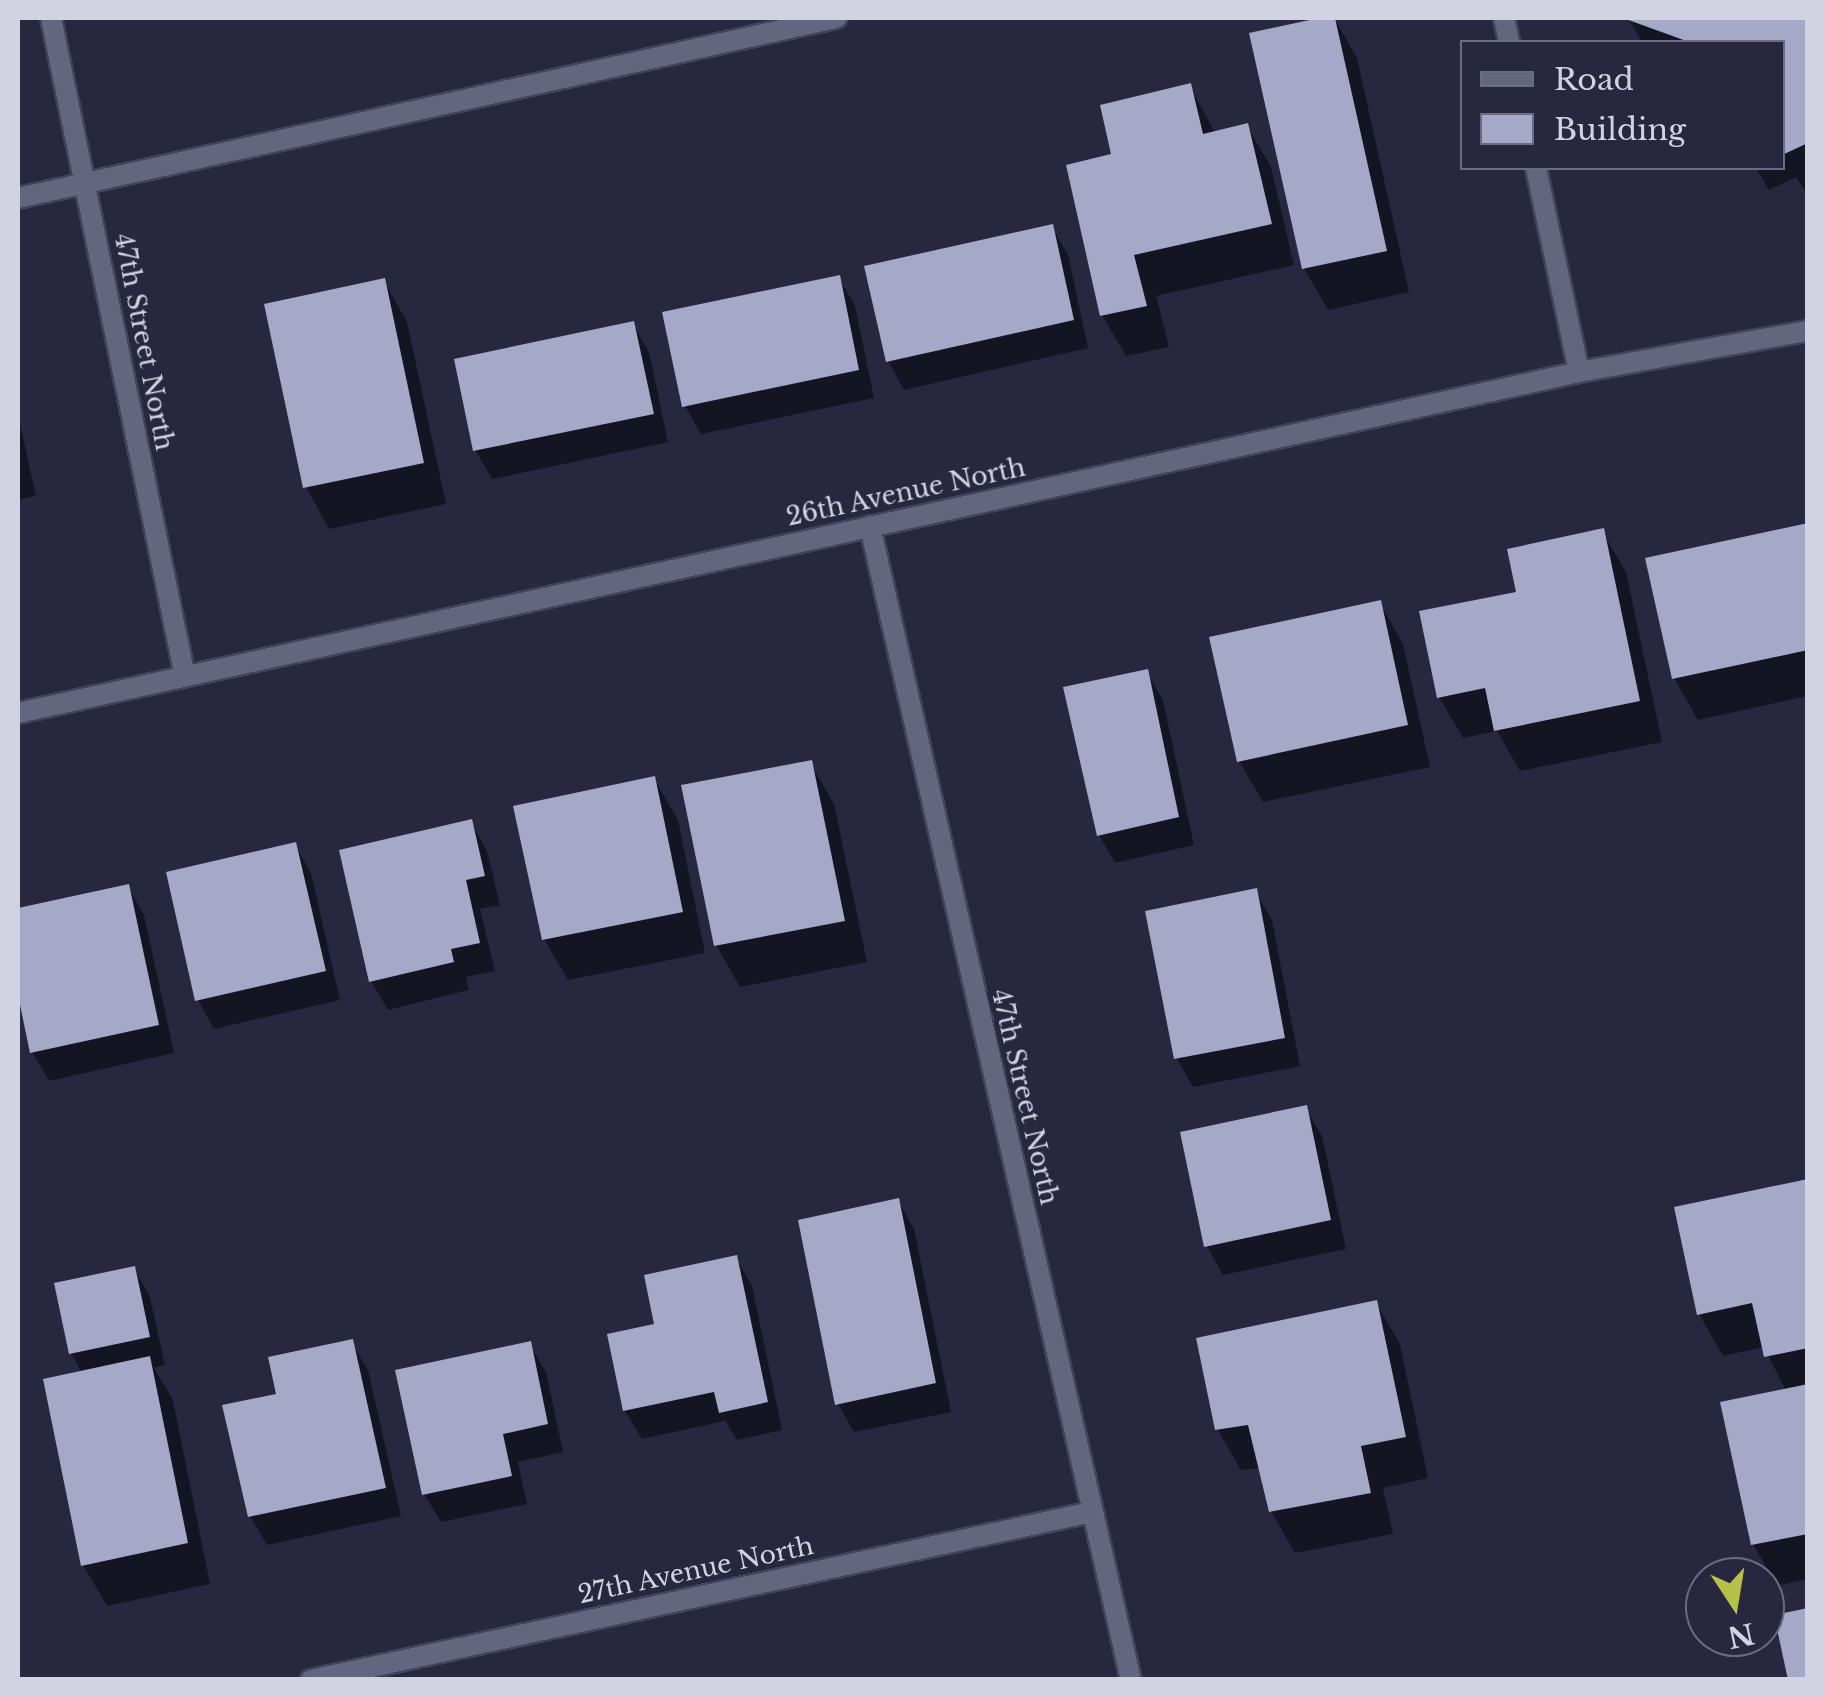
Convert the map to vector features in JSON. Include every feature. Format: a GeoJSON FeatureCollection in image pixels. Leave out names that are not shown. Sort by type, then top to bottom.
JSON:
{"type":"FeatureCollection","features":[{"type":"Feature","properties":{"kind":"street","name":"47th Street North"},"geometry":{"type":"LineString","coordinates":[[50,18],[185,677]]}},
{"type":"Feature","properties":{"kind":"street"},"geometry":{"type":"LineString","coordinates":[[18,198],[836,18]]}},
{"type":"Feature","properties":{"kind":"street"},"geometry":{"type":"LineString","coordinates":[[1536,170],[1579,372]]}},
{"type":"Feature","properties":{"kind":"street","name":"26th Avenue North"},"geometry":{"type":"LineString","coordinates":[[18,713],[1579,372],[1808,330]]}},
{"type":"Feature","properties":{"kind":"street","name":"47th Street North"},"geometry":{"type":"LineString","coordinates":[[870,526],[1131,1680]]}},
{"type":"Feature","properties":{"kind":"street","name":"27th Avenue North"},"geometry":{"type":"LineString","coordinates":[[311,1680],[1092,1512]]}},
{"type":"Feature","properties":{"kind":"building"},"geometry":{"type":"Polygon","coordinates":[[[1335,18],[1387,251],[1302,269],[1249,33],[1335,18]]]}},
{"type":"Feature","properties":{"kind":"building"},"geometry":{"type":"Polygon","coordinates":[[[1623,18],[1808,18],[1808,143],[1785,154],[1785,40],[1684,40],[1623,18]]]}},
{"type":"Feature","properties":{"kind":"building"},"geometry":{"type":"Polygon","coordinates":[[[1191,83],[1203,134],[1248,123],[1272,224],[1134,255],[1147,306],[1100,316],[1066,165],[1111,154],[1100,105],[1191,83]]]}},
{"type":"Feature","properties":{"kind":"building"},"geometry":{"type":"Polygon","coordinates":[[[1053,224],[1074,320],[886,362],[864,266],[1053,224]]]}},
{"type":"Feature","properties":{"kind":"building"},"geometry":{"type":"Polygon","coordinates":[[[840,275],[859,370],[682,407],[662,312],[840,275]]]}},
{"type":"Feature","properties":{"kind":"building"},"geometry":{"type":"Polygon","coordinates":[[[385,278],[424,463],[303,488],[264,304],[385,278]]]}},
{"type":"Feature","properties":{"kind":"building"},"geometry":{"type":"Polygon","coordinates":[[[634,321],[654,414],[473,451],[454,359],[634,321]]]}},
{"type":"Feature","properties":{"kind":"building"},"geometry":{"type":"Polygon","coordinates":[[[1808,523],[1808,650],[1672,679],[1645,558],[1808,523]]]}},
{"type":"Feature","properties":{"kind":"building"},"geometry":{"type":"Polygon","coordinates":[[[1604,528],[1640,701],[1494,731],[1485,688],[1437,698],[1419,611],[1516,592],[1507,549],[1604,528]]]}},
{"type":"Feature","properties":{"kind":"building"},"geometry":{"type":"Polygon","coordinates":[[[1381,600],[1408,725],[1237,762],[1209,637],[1381,600]]]}},
{"type":"Feature","properties":{"kind":"building"},"geometry":{"type":"Polygon","coordinates":[[[1148,669],[1179,817],[1097,836],[1063,687],[1148,669]]]}},
{"type":"Feature","properties":{"kind":"building"},"geometry":{"type":"Polygon","coordinates":[[[812,760],[845,921],[714,946],[681,785],[812,760]]]}},
{"type":"Feature","properties":{"kind":"building"},"geometry":{"type":"Polygon","coordinates":[[[655,776],[683,912],[542,940],[513,806],[655,776]]]}},
{"type":"Feature","properties":{"kind":"building"},"geometry":{"type":"Polygon","coordinates":[[[472,819],[485,876],[466,880],[480,943],[451,949],[454,962],[369,982],[339,850],[472,819]]]}},
{"type":"Feature","properties":{"kind":"building"},"geometry":{"type":"Polygon","coordinates":[[[296,842],[326,971],[195,1001],[166,872],[296,842]]]}},
{"type":"Feature","properties":{"kind":"building"},"geometry":{"type":"Polygon","coordinates":[[[129,884],[159,1025],[30,1053],[18,995],[18,908],[129,884]]]}},
{"type":"Feature","properties":{"kind":"building"},"geometry":{"type":"Polygon","coordinates":[[[1257,888],[1285,1038],[1174,1059],[1145,911],[1257,888]]]}},
{"type":"Feature","properties":{"kind":"building"},"geometry":{"type":"Polygon","coordinates":[[[1307,1105],[1331,1220],[1204,1247],[1180,1132],[1307,1105]]]}},
{"type":"Feature","properties":{"kind":"building"},"geometry":{"type":"Polygon","coordinates":[[[1808,1179],[1808,1348],[1764,1357],[1752,1303],[1697,1315],[1674,1207],[1808,1179]]]}},
{"type":"Feature","properties":{"kind":"building"},"geometry":{"type":"Polygon","coordinates":[[[899,1198],[936,1383],[835,1405],[798,1220],[899,1198]]]}},
{"type":"Feature","properties":{"kind":"building"},"geometry":{"type":"Polygon","coordinates":[[[737,1255],[768,1402],[719,1413],[714,1392],[623,1411],[607,1334],[654,1324],[644,1275],[737,1255]]]}},
{"type":"Feature","properties":{"kind":"building"},"geometry":{"type":"Polygon","coordinates":[[[135,1266],[150,1337],[69,1354],[54,1283],[135,1266]]]}},
{"type":"Feature","properties":{"kind":"building"},"geometry":{"type":"Polygon","coordinates":[[[1377,1300],[1406,1437],[1361,1446],[1371,1493],[1269,1512],[1248,1425],[1215,1430],[1196,1338],[1377,1300]]]}},
{"type":"Feature","properties":{"kind":"building"},"geometry":{"type":"Polygon","coordinates":[[[353,1339],[386,1488],[248,1517],[222,1405],[276,1394],[268,1357],[353,1339]]]}},
{"type":"Feature","properties":{"kind":"building"},"geometry":{"type":"Polygon","coordinates":[[[531,1341],[548,1424],[503,1434],[512,1476],[422,1495],[395,1370],[531,1341]]]}},
{"type":"Feature","properties":{"kind":"building"},"geometry":{"type":"Polygon","coordinates":[[[150,1356],[188,1543],[81,1566],[43,1379],[150,1356]]]}},
{"type":"Feature","properties":{"kind":"building"},"geometry":{"type":"Polygon","coordinates":[[[1808,1384],[1808,1534],[1751,1545],[1720,1402],[1808,1384]]]}},
{"type":"Feature","properties":{"kind":"building"},"geometry":{"type":"Polygon","coordinates":[[[1808,1608],[1808,1680],[1788,1680],[1783,1657],[1785,1613],[1808,1608]]]}}]}
